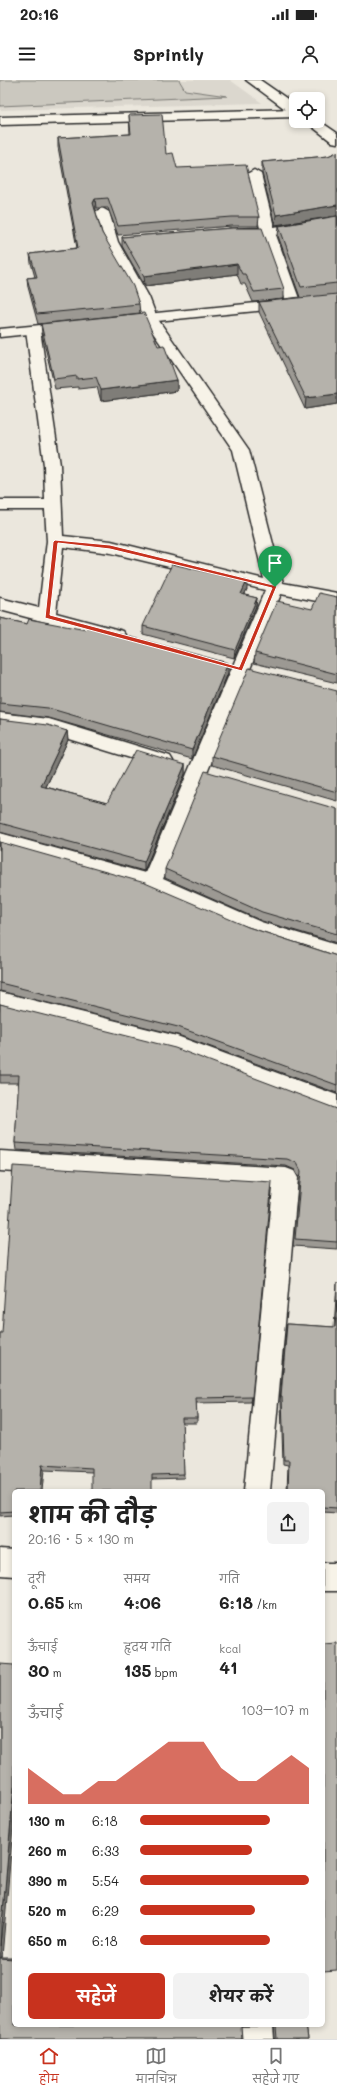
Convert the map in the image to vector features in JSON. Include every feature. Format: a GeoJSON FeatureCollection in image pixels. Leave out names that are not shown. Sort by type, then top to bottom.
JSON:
{"type":"FeatureCollection","features":[{"type":"Feature","properties":{"kind":"street"},"geometry":{"type":"LineString","coordinates":[[252,80],[289,107]]}},
{"type":"Feature","properties":{"kind":"street"},"geometry":{"type":"LineString","coordinates":[[0,121],[289,112]]}},
{"type":"Feature","properties":{"kind":"street"},"geometry":{"type":"LineString","coordinates":[[321,128],[337,140]]}},
{"type":"Feature","properties":{"kind":"street"},"geometry":{"type":"LineString","coordinates":[[254,174],[263,205],[268,232],[294,304]]}},
{"type":"Feature","properties":{"kind":"street"},"geometry":{"type":"LineString","coordinates":[[102,212],[111,242],[142,297],[150,318],[241,450],[275,587],[151,883]]}},
{"type":"Feature","properties":{"kind":"street"},"geometry":{"type":"LineString","coordinates":[[217,233],[268,232],[337,220]]}},
{"type":"Feature","properties":{"kind":"street"},"geometry":{"type":"LineString","coordinates":[[111,242],[126,241]]}},
{"type":"Feature","properties":{"kind":"street"},"geometry":{"type":"LineString","coordinates":[[103,323],[337,299]]}},
{"type":"Feature","properties":{"kind":"street"},"geometry":{"type":"LineString","coordinates":[[0,333],[88,324]]}},
{"type":"Feature","properties":{"kind":"street"},"geometry":{"type":"LineString","coordinates":[[32,330],[52,465],[55,542],[47,616]]}},
{"type":"Feature","properties":{"kind":"street"},"geometry":{"type":"LineString","coordinates":[[0,505],[54,505]]}},
{"type":"Feature","properties":{"kind":"street"},"geometry":{"type":"LineString","coordinates":[[55,542],[110,547],[275,587],[337,599]]}},
{"type":"Feature","properties":{"kind":"street"},"geometry":{"type":"LineString","coordinates":[[0,604],[132,638]]}},
{"type":"Feature","properties":{"kind":"street"},"geometry":{"type":"LineString","coordinates":[[0,720],[48,726],[218,776]]}},
{"type":"Feature","properties":{"kind":"street"},"geometry":{"type":"LineString","coordinates":[[0,841],[151,883],[255,928],[337,954]]}},
{"type":"Feature","properties":{"kind":"street"},"geometry":{"type":"LineString","coordinates":[[0,1001],[177,1045],[337,1105]]}},
{"type":"Feature","properties":{"kind":"street"},"geometry":{"type":"LineString","coordinates":[[0,1161],[286,1178],[257,1489]]}},
{"type":"Feature","properties":{"kind":"street"},"geometry":{"type":"LineString","coordinates":[[0,1562],[12,1562]]}},
{"type":"Feature","properties":{"kind":"street"},"geometry":{"type":"LineString","coordinates":[[325,1576],[337,1577]]}},
{"type":"Feature","properties":{"kind":"street"},"geometry":{"type":"LineString","coordinates":[[257,2027],[258,2039]]}},
{"type":"Feature","properties":{"kind":"shaded area"},"geometry":{"type":"Polygon","coordinates":[[[0,80],[230,80],[262,103],[0,110],[0,80]]]}},
{"type":"Feature","properties":{"kind":"shaded area"},"geometry":{"type":"Polygon","coordinates":[[[0,80],[179,80],[185,90],[227,96],[0,106],[0,80]]]}},
{"type":"Feature","properties":{"kind":"building"},"geometry":{"type":"Polygon","coordinates":[[[162,114],[166,154],[173,153],[177,168],[246,165],[259,217],[232,217],[118,226],[108,198],[95,199],[93,203],[102,233],[133,286],[139,304],[37,314],[27,278],[37,277],[30,254],[78,248],[58,138],[131,134],[129,115],[162,114]]]}},
{"type":"Feature","properties":{"kind":"building"},"geometry":{"type":"Polygon","coordinates":[[[337,152],[337,205],[276,215],[262,162],[328,156],[337,152]]]}},
{"type":"Feature","properties":{"kind":"building"},"geometry":{"type":"Polygon","coordinates":[[[337,216],[337,283],[301,287],[279,226],[337,216]]]}},
{"type":"Feature","properties":{"kind":"building"},"geometry":{"type":"Polygon","coordinates":[[[232,228],[262,228],[284,289],[254,292],[245,274],[242,274],[237,264],[144,276],[122,237],[232,228]]]}},
{"type":"Feature","properties":{"kind":"building"},"geometry":{"type":"Polygon","coordinates":[[[337,294],[337,394],[306,398],[259,302],[337,294]]]}},
{"type":"Feature","properties":{"kind":"building"},"geometry":{"type":"Polygon","coordinates":[[[144,313],[158,346],[164,345],[177,380],[101,390],[96,377],[77,379],[77,376],[54,379],[41,324],[144,313]]]}},
{"type":"Feature","properties":{"kind":"building"},"geometry":{"type":"Polygon","coordinates":[[[172,564],[247,581],[241,594],[257,598],[235,650],[143,626],[172,564]]]}},
{"type":"Feature","properties":{"kind":"building"},"geometry":{"type":"Polygon","coordinates":[[[319,593],[337,597],[337,674],[255,653],[277,601],[312,609],[319,593]]]}},
{"type":"Feature","properties":{"kind":"building"},"geometry":{"type":"Polygon","coordinates":[[[0,618],[27,624],[29,619],[86,630],[89,626],[228,663],[192,750],[48,708],[0,703],[0,618]]]}},
{"type":"Feature","properties":{"kind":"building"},"geometry":{"type":"Polygon","coordinates":[[[249,668],[337,691],[337,792],[212,756],[249,668]]]}},
{"type":"Feature","properties":{"kind":"building"},"geometry":{"type":"Polygon","coordinates":[[[0,719],[48,725],[67,731],[41,786],[107,803],[136,750],[185,765],[144,862],[0,823],[0,719]]]}},
{"type":"Feature","properties":{"kind":"building"},"geometry":{"type":"Polygon","coordinates":[[[205,771],[337,809],[337,934],[262,912],[165,869],[205,771]]]}},
{"type":"Feature","properties":{"kind":"building"},"geometry":{"type":"Polygon","coordinates":[[[0,842],[145,883],[248,927],[337,956],[337,1085],[178,1027],[0,983],[0,842]]]}},
{"type":"Feature","properties":{"kind":"building"},"geometry":{"type":"Polygon","coordinates":[[[0,1004],[175,1048],[337,1109],[337,1242],[295,1239],[301,1171],[297,1163],[287,1159],[15,1143],[19,1075],[0,1075],[0,1004]]]}},
{"type":"Feature","properties":{"kind":"building"},"geometry":{"type":"Polygon","coordinates":[[[13,1166],[272,1182],[252,1397],[196,1398],[197,1418],[182,1418],[184,1474],[152,1475],[152,1489],[92,1489],[92,1468],[42,1465],[40,1489],[12,1489],[12,1511],[0,1512],[0,1333],[2,1333],[13,1166]]]}},
{"type":"Feature","properties":{"kind":"building"},"geometry":{"type":"Polygon","coordinates":[[[337,1300],[337,1508],[325,1507],[325,1489],[288,1489],[289,1460],[284,1460],[281,1396],[287,1324],[335,1327],[337,1300]]]}},
{"type":"Feature","properties":{"kind":"building"},"geometry":{"type":"Polygon","coordinates":[[[337,1643],[337,1970],[325,1971],[325,1644],[337,1643]]]}},
{"type":"Feature","properties":{"kind":"building"},"geometry":{"type":"Polygon","coordinates":[[[0,1664],[12,1665],[12,1809],[0,1946],[0,1664]]]}},
{"type":"Feature","properties":{"kind":"building"},"geometry":{"type":"Polygon","coordinates":[[[0,1958],[12,1959],[12,2027],[241,2027],[242,2039],[0,2039],[0,1958]]]}},
{"type":"Feature","properties":{"kind":"building"},"geometry":{"type":"Polygon","coordinates":[[[276,2027],[306,2027],[308,2039],[277,2039],[276,2027]]]}},
{"type":"Feature","properties":{"kind":"route"},"geometry":{"type":"LineString","coordinates":[[55,542],[110,547],[275,587],[240,669],[170,648],[47,616],[55,542]]}}]}
